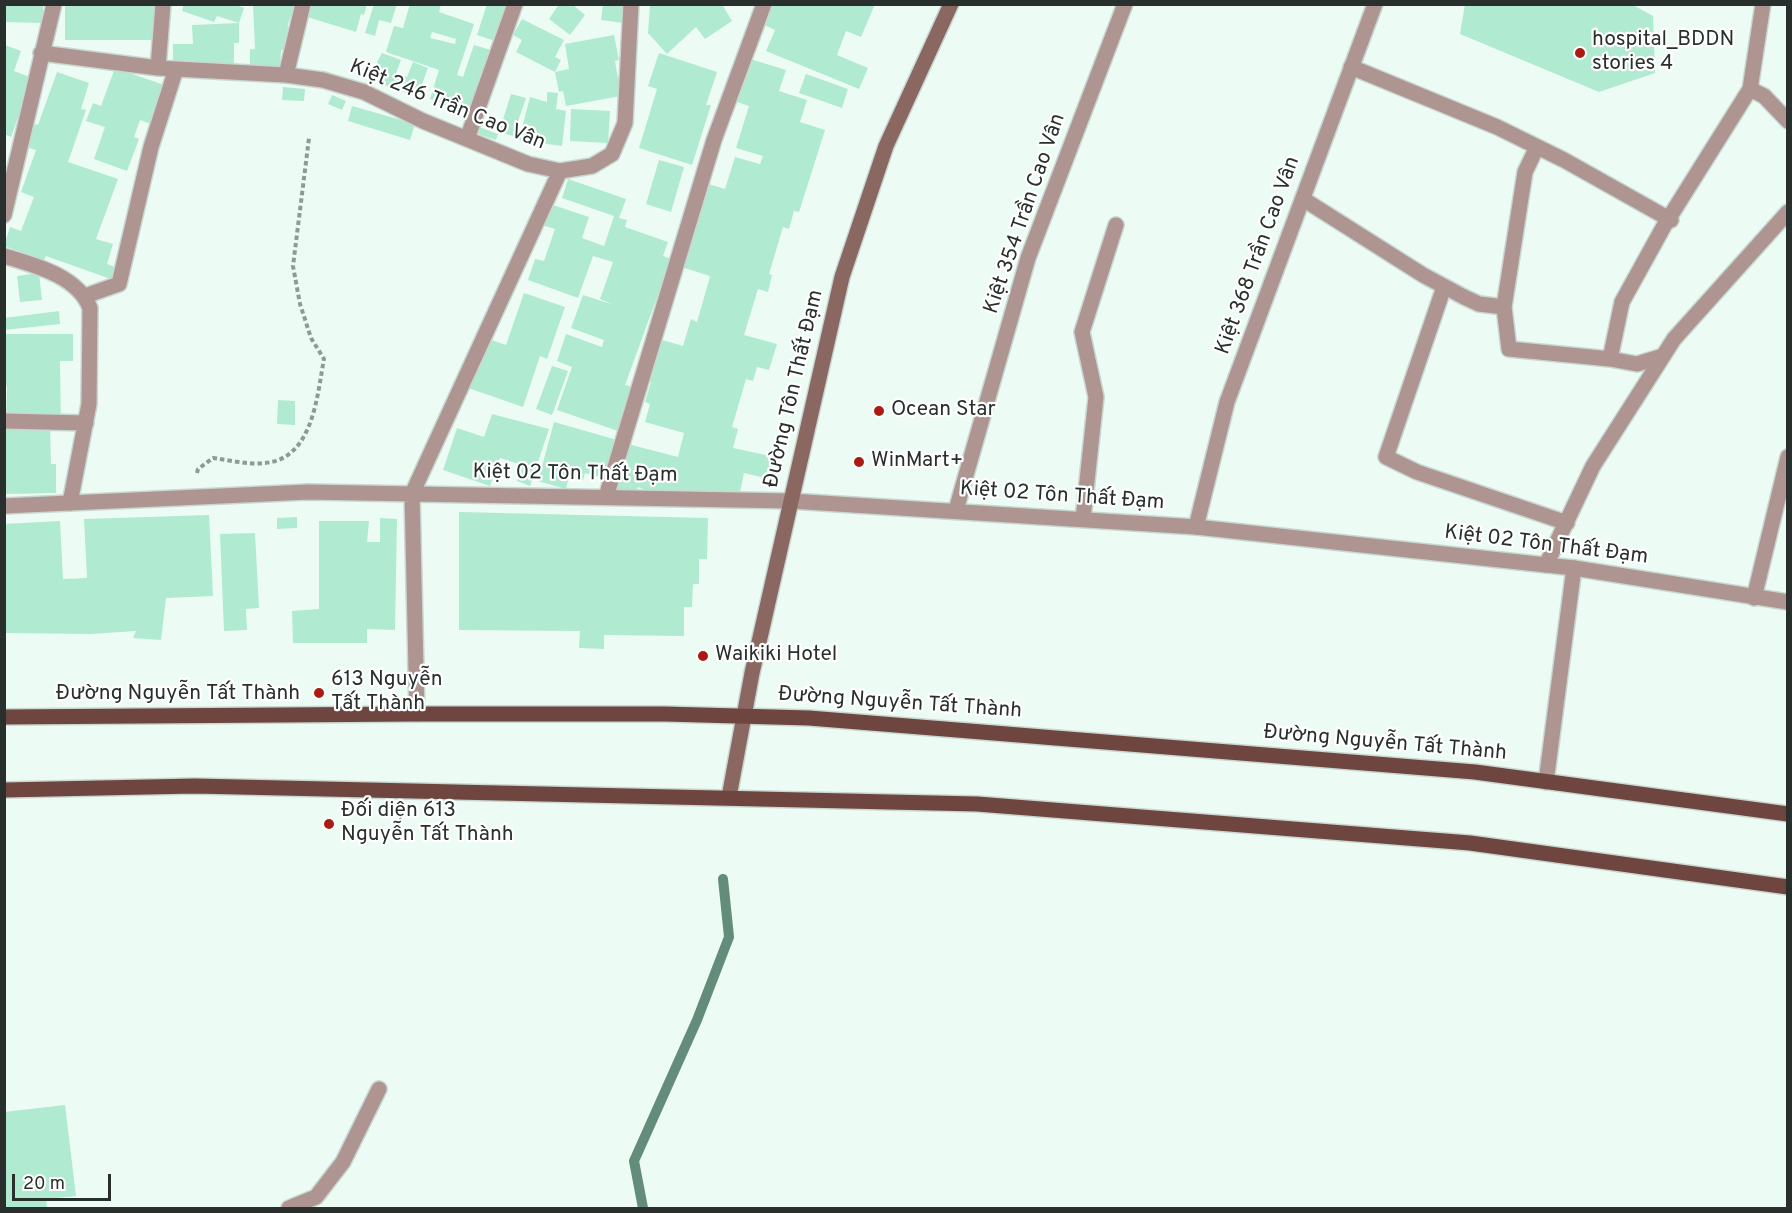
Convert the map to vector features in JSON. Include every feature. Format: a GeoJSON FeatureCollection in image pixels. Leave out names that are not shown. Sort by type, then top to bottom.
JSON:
{"type":"FeatureCollection","features":[{"type":"Feature","properties":{"kind":"main road","name":"Đường Nguyễn Tất Thành"},"geometry":{"type":"LineString","coordinates":[[4,717],[417,714],[744,715],[1198,747],[1475,772],[1788,814]]}},
{"type":"Feature","properties":{"kind":"main road"},"geometry":{"type":"LineString","coordinates":[[4,790],[195,786],[977,804],[1470,843],[1788,887]]}},
{"type":"Feature","properties":{"kind":"street"},"geometry":{"type":"LineString","coordinates":[[4,215],[54,4]]}},
{"type":"Feature","properties":{"kind":"street"},"geometry":{"type":"LineString","coordinates":[[158,68],[163,4]]}},
{"type":"Feature","properties":{"kind":"street"},"geometry":{"type":"LineString","coordinates":[[286,75],[303,4]]}},
{"type":"Feature","properties":{"kind":"street"},"geometry":{"type":"LineString","coordinates":[[467,139],[515,4]]}},
{"type":"Feature","properties":{"kind":"street","name":"Kiệt 246 Trần Cao Vân"},"geometry":{"type":"LineString","coordinates":[[41,53],[158,68],[286,75],[323,80],[364,93],[528,164],[561,171],[592,166],[612,154],[625,123],[631,4]]}},
{"type":"Feature","properties":{"kind":"street"},"geometry":{"type":"LineString","coordinates":[[606,496],[714,140],[764,4]]}},
{"type":"Feature","properties":{"kind":"street","name":"Đường Tôn Thất Đạm"},"geometry":{"type":"LineString","coordinates":[[729,797],[744,715],[842,277],[886,146],[951,4]]}},
{"type":"Feature","properties":{"kind":"street","name":"Kiệt 354 Trần Cao Vân"},"geometry":{"type":"LineString","coordinates":[[956,510],[1028,258],[1125,4]]}},
{"type":"Feature","properties":{"kind":"street","name":"Kiệt 368 Trần Cao Vân"},"geometry":{"type":"LineString","coordinates":[[1196,527],[1227,402],[1375,4]]}},
{"type":"Feature","properties":{"kind":"street"},"geometry":{"type":"LineString","coordinates":[[1610,359],[1622,302],[1750,89],[1763,4]]}},
{"type":"Feature","properties":{"kind":"street"},"geometry":{"type":"LineString","coordinates":[[1351,67],[1497,127],[1671,220]]}},
{"type":"Feature","properties":{"kind":"street"},"geometry":{"type":"LineString","coordinates":[[85,296],[119,284],[151,147],[176,69]]}},
{"type":"Feature","properties":{"kind":"street"},"geometry":{"type":"LineString","coordinates":[[1750,89],[1764,96],[1788,121]]}},
{"type":"Feature","properties":{"kind":"street"},"geometry":{"type":"LineString","coordinates":[[1537,147],[1526,172],[1504,307],[1509,349],[1610,359],[1637,364],[1663,356]]}},
{"type":"Feature","properties":{"kind":"street"},"geometry":{"type":"LineString","coordinates":[[417,714],[412,494],[561,171]]}},
{"type":"Feature","properties":{"kind":"street"},"geometry":{"type":"LineString","coordinates":[[1303,198],[1444,287],[1479,304],[1504,307]]}},
{"type":"Feature","properties":{"kind":"street"},"geometry":{"type":"LineString","coordinates":[[1546,565],[1593,466],[1674,339],[1786,216]]}},
{"type":"Feature","properties":{"kind":"street"},"geometry":{"type":"LineString","coordinates":[[1083,519],[1096,397],[1082,332],[1116,225]]}},
{"type":"Feature","properties":{"kind":"street"},"geometry":{"type":"LineString","coordinates":[[4,256],[61,277],[85,296],[90,308],[89,404],[70,503]]}},
{"type":"Feature","properties":{"kind":"street"},"geometry":{"type":"LineString","coordinates":[[1444,287],[1386,457],[1417,472],[1567,523]]}},
{"type":"Feature","properties":{"kind":"street"},"geometry":{"type":"LineString","coordinates":[[4,421],[86,423]]}},
{"type":"Feature","properties":{"kind":"street"},"geometry":{"type":"LineString","coordinates":[[1754,598],[1788,457]]}},
{"type":"Feature","properties":{"kind":"street","name":"Kiệt 02 Tôn Thất Đạm"},"geometry":{"type":"LineString","coordinates":[[4,506],[308,492],[791,501],[1196,527],[1574,568],[1788,602]]}},
{"type":"Feature","properties":{"kind":"street"},"geometry":{"type":"LineString","coordinates":[[1546,782],[1574,568]]}},
{"type":"Feature","properties":{"kind":"street"},"geometry":{"type":"LineString","coordinates":[[289,1209],[316,1197],[344,1162],[379,1089]]}},
{"type":"Feature","properties":{"kind":"path"},"geometry":{"type":"LineString","coordinates":[[192,498],[198,469],[213,458],[265,464],[291,453],[310,428],[324,359],[312,338],[300,304],[293,266],[309,138]]}},
{"type":"Feature","properties":{"kind":"building"},"geometry":{"type":"Polygon","coordinates":[[[4,4],[43,4],[43,23],[4,22],[4,4]]]}},
{"type":"Feature","properties":{"kind":"building"},"geometry":{"type":"Polygon","coordinates":[[[65,4],[155,4],[155,40],[65,40],[65,4]]]}},
{"type":"Feature","properties":{"kind":"building"},"geometry":{"type":"Polygon","coordinates":[[[184,4],[234,4],[244,8],[239,23],[217,16],[214,22],[182,11],[184,4]]]}},
{"type":"Feature","properties":{"kind":"building"},"geometry":{"type":"Polygon","coordinates":[[[253,4],[295,4],[288,24],[287,51],[281,50],[280,67],[250,65],[250,49],[255,49],[253,4]]]}},
{"type":"Feature","properties":{"kind":"building"},"geometry":{"type":"Polygon","coordinates":[[[308,4],[367,4],[364,15],[361,14],[356,32],[304,16],[308,4]]]}},
{"type":"Feature","properties":{"kind":"building"},"geometry":{"type":"Polygon","coordinates":[[[374,4],[397,4],[391,23],[379,20],[375,36],[365,33],[374,4]]]}},
{"type":"Feature","properties":{"kind":"building"},"geometry":{"type":"Polygon","coordinates":[[[410,4],[441,4],[439,12],[474,24],[457,75],[463,77],[474,45],[494,51],[473,116],[430,99],[439,70],[386,52],[394,26],[403,28],[410,4]],[[432,32],[430,38],[455,44],[456,39],[432,32]]]}},
{"type":"Feature","properties":{"kind":"building"},"geometry":{"type":"Polygon","coordinates":[[[487,4],[516,4],[507,45],[477,35],[487,4]]]}},
{"type":"Feature","properties":{"kind":"building"},"geometry":{"type":"Polygon","coordinates":[[[559,4],[572,4],[585,15],[570,35],[549,19],[559,4]]]}},
{"type":"Feature","properties":{"kind":"building"},"geometry":{"type":"Polygon","coordinates":[[[650,4],[722,4],[732,21],[705,39],[696,27],[667,54],[648,33],[650,4]]]}},
{"type":"Feature","properties":{"kind":"building"},"geometry":{"type":"Polygon","coordinates":[[[767,4],[875,4],[861,37],[846,31],[837,55],[868,68],[859,89],[766,51],[775,30],[762,24],[767,4]]]}},
{"type":"Feature","properties":{"kind":"building","name":"hospital_BDDN stories 4"},"geometry":{"type":"Polygon","coordinates":[[[1465,4],[1631,4],[1653,16],[1655,73],[1599,92],[1460,34],[1465,4]]]}},
{"type":"Feature","properties":{"kind":"building"},"geometry":{"type":"Polygon","coordinates":[[[603,5],[625,5],[623,23],[601,20],[603,5]]]}},
{"type":"Feature","properties":{"kind":"building"},"geometry":{"type":"Polygon","coordinates":[[[522,19],[564,40],[555,57],[561,60],[555,72],[516,52],[522,40],[513,35],[522,19]]]}},
{"type":"Feature","properties":{"kind":"building"},"geometry":{"type":"Polygon","coordinates":[[[239,23],[239,43],[234,43],[234,63],[173,65],[173,44],[193,44],[192,25],[239,23]]]}},
{"type":"Feature","properties":{"kind":"building"},"geometry":{"type":"Polygon","coordinates":[[[614,35],[619,60],[615,61],[621,96],[566,106],[563,91],[559,92],[555,72],[569,69],[565,44],[614,35]]]}},
{"type":"Feature","properties":{"kind":"building"},"geometry":{"type":"Polygon","coordinates":[[[5,45],[21,51],[14,71],[32,78],[11,137],[4,134],[5,45]]]}},
{"type":"Feature","properties":{"kind":"building"},"geometry":{"type":"Polygon","coordinates":[[[382,53],[401,60],[396,73],[407,77],[413,62],[428,68],[417,97],[368,79],[382,53]]]}},
{"type":"Feature","properties":{"kind":"building"},"geometry":{"type":"Polygon","coordinates":[[[659,53],[717,72],[706,105],[711,105],[692,165],[639,148],[657,89],[648,86],[659,53]]]}},
{"type":"Feature","properties":{"kind":"building"},"geometry":{"type":"Polygon","coordinates":[[[747,58],[786,70],[779,91],[807,100],[800,122],[825,130],[799,212],[794,211],[789,229],[783,227],[769,274],[772,275],[768,292],[758,289],[744,335],[777,344],[769,370],[757,367],[753,381],[746,379],[732,427],[738,429],[733,448],[775,457],[770,479],[744,473],[740,492],[655,494],[638,487],[635,495],[616,489],[628,444],[678,457],[684,433],[645,422],[650,404],[645,402],[651,382],[647,380],[659,339],[683,346],[691,319],[697,322],[709,280],[710,276],[678,266],[705,183],[725,189],[735,157],[760,164],[763,156],[736,148],[749,106],[734,101],[747,58]]]}},
{"type":"Feature","properties":{"kind":"building"},"geometry":{"type":"Polygon","coordinates":[[[115,68],[167,86],[154,125],[140,120],[134,137],[139,139],[127,171],[94,159],[105,127],[86,121],[93,103],[101,106],[115,68]]]}},
{"type":"Feature","properties":{"kind":"building"},"geometry":{"type":"Polygon","coordinates":[[[57,72],[89,83],[81,109],[86,110],[68,162],[118,179],[96,239],[113,244],[107,264],[123,270],[119,282],[46,256],[44,260],[4,246],[10,227],[21,231],[34,197],[21,192],[36,150],[26,147],[35,124],[38,125],[57,72]]]}},
{"type":"Feature","properties":{"kind":"building"},"geometry":{"type":"Polygon","coordinates":[[[806,74],[848,89],[842,108],[799,93],[806,74]]]}},
{"type":"Feature","properties":{"kind":"building"},"geometry":{"type":"Polygon","coordinates":[[[283,87],[305,89],[304,101],[282,100],[283,87]]]}},
{"type":"Feature","properties":{"kind":"building"},"geometry":{"type":"Polygon","coordinates":[[[547,92],[558,93],[556,109],[566,111],[562,146],[519,140],[530,97],[547,102],[547,92]]]}},
{"type":"Feature","properties":{"kind":"building"},"geometry":{"type":"Polygon","coordinates":[[[511,94],[526,98],[513,136],[499,132],[511,94]]]}},
{"type":"Feature","properties":{"kind":"building"},"geometry":{"type":"Polygon","coordinates":[[[332,95],[346,101],[342,110],[328,104],[332,95]]]}},
{"type":"Feature","properties":{"kind":"building"},"geometry":{"type":"Polygon","coordinates":[[[352,106],[415,124],[410,140],[348,121],[352,106]]]}},
{"type":"Feature","properties":{"kind":"building"},"geometry":{"type":"Polygon","coordinates":[[[571,109],[610,111],[608,143],[570,141],[571,109]]]}},
{"type":"Feature","properties":{"kind":"building"},"geometry":{"type":"Polygon","coordinates":[[[474,125],[498,134],[496,140],[472,132],[474,125]]]}},
{"type":"Feature","properties":{"kind":"building"},"geometry":{"type":"Polygon","coordinates":[[[659,160],[684,167],[671,212],[646,204],[659,160]]]}},
{"type":"Feature","properties":{"kind":"building"},"geometry":{"type":"Polygon","coordinates":[[[568,179],[626,199],[619,218],[627,220],[625,227],[668,242],[663,256],[671,259],[625,385],[632,387],[618,431],[557,410],[572,367],[557,361],[566,334],[602,347],[604,340],[571,328],[583,295],[614,305],[600,299],[613,262],[593,256],[578,298],[528,280],[535,259],[544,261],[555,229],[542,225],[550,204],[589,217],[582,238],[604,246],[614,216],[562,198],[568,179]]]}},
{"type":"Feature","properties":{"kind":"building"},"geometry":{"type":"Polygon","coordinates":[[[39,273],[42,300],[20,302],[17,276],[39,273]]]}},
{"type":"Feature","properties":{"kind":"building"},"geometry":{"type":"Polygon","coordinates":[[[524,293],[565,307],[547,359],[540,356],[523,407],[468,388],[485,338],[506,345],[524,293]]]}},
{"type":"Feature","properties":{"kind":"building"},"geometry":{"type":"Polygon","coordinates":[[[59,311],[60,324],[4,330],[4,318],[59,311]]]}},
{"type":"Feature","properties":{"kind":"building"},"geometry":{"type":"Polygon","coordinates":[[[4,334],[73,334],[73,361],[60,361],[61,428],[50,427],[51,464],[56,464],[56,493],[5,494],[4,492],[7,386],[4,387],[4,334]]]}},
{"type":"Feature","properties":{"kind":"building"},"geometry":{"type":"Polygon","coordinates":[[[552,366],[568,371],[552,415],[536,409],[552,366]]]}},
{"type":"Feature","properties":{"kind":"building"},"geometry":{"type":"Polygon","coordinates":[[[278,400],[295,401],[295,425],[277,424],[278,400]]]}},
{"type":"Feature","properties":{"kind":"building"},"geometry":{"type":"Polygon","coordinates":[[[492,414],[549,429],[530,486],[517,481],[522,465],[500,458],[490,486],[443,470],[457,428],[484,437],[492,414]]]}},
{"type":"Feature","properties":{"kind":"building"},"geometry":{"type":"Polygon","coordinates":[[[554,422],[617,440],[607,479],[585,473],[583,480],[569,476],[566,489],[538,481],[554,422]]]}},
{"type":"Feature","properties":{"kind":"building"},"geometry":{"type":"Polygon","coordinates":[[[459,512],[708,518],[707,559],[699,559],[699,584],[693,584],[692,607],[684,607],[684,636],[604,635],[604,649],[579,648],[580,631],[459,630],[459,512]]]}},
{"type":"Feature","properties":{"kind":"building"},"geometry":{"type":"Polygon","coordinates":[[[209,515],[213,596],[166,598],[161,640],[133,638],[136,631],[91,634],[5,633],[4,524],[60,521],[63,579],[87,578],[84,519],[209,515]]]}},
{"type":"Feature","properties":{"kind":"building"},"geometry":{"type":"Polygon","coordinates":[[[297,517],[297,528],[277,529],[277,518],[297,517]]]}},
{"type":"Feature","properties":{"kind":"building"},"geometry":{"type":"Polygon","coordinates":[[[380,518],[397,519],[395,630],[367,629],[367,643],[293,643],[292,611],[319,609],[319,521],[369,521],[367,542],[380,542],[380,518]]]}},
{"type":"Feature","properties":{"kind":"building"},"geometry":{"type":"Polygon","coordinates":[[[255,533],[259,608],[246,609],[247,630],[224,631],[220,534],[255,533]]]}},
{"type":"Feature","properties":{"kind":"building"},"geometry":{"type":"Polygon","coordinates":[[[65,1105],[76,1196],[46,1199],[47,1207],[4,1208],[4,1112],[65,1105]]]}},
{"type":"Feature","properties":{"kind":"waterway"},"geometry":{"type":"LineString","coordinates":[[643,1208],[634,1161],[697,1020],[729,937],[723,879]]}},
{"type":"Feature","properties":{"kind":"place","name":"hospital_BDDN stories 4"},"geometry":{"type":"Point","coordinates":[1580,53]}},
{"type":"Feature","properties":{"kind":"place","name":"Ocean Star"},"geometry":{"type":"Point","coordinates":[879,411]}},
{"type":"Feature","properties":{"kind":"place","name":"WinMart+"},"geometry":{"type":"Point","coordinates":[859,462]}},
{"type":"Feature","properties":{"kind":"place","name":"Waikiki Hotel"},"geometry":{"type":"Point","coordinates":[703,656]}},
{"type":"Feature","properties":{"kind":"place","name":"613 Nguyễn Tất Thành"},"geometry":{"type":"Point","coordinates":[319,693]}},
{"type":"Feature","properties":{"kind":"place","name":"Đối diện 613 Nguyễn Tất Thành"},"geometry":{"type":"Point","coordinates":[329,824]}}]}
